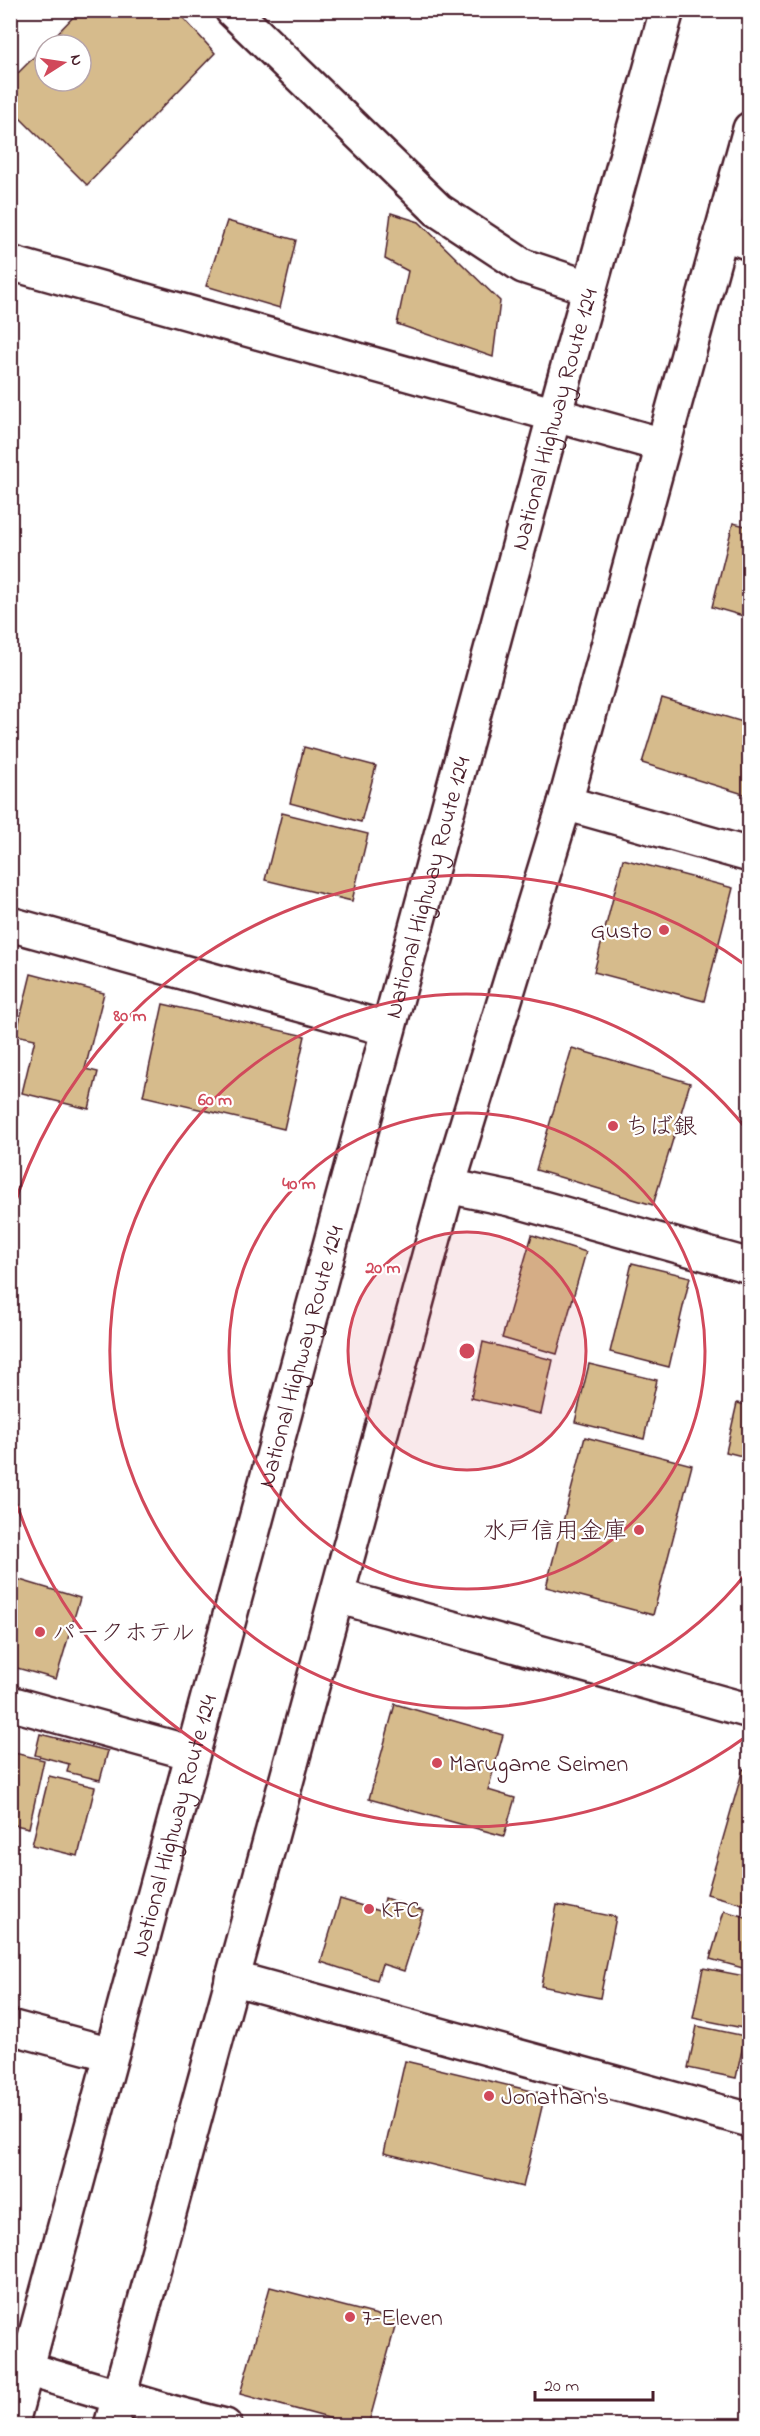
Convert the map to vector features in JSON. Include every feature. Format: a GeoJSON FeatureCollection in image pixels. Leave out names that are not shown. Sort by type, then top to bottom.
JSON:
{"type":"FeatureCollection","features":[{"type":"Feature","properties":{"kind":"main road"},"geometry":{"type":"LineString","coordinates":[[232,10],[438,210],[523,266],[590,288]]}},
{"type":"Feature","properties":{"kind":"main road","name":"National Highway Route 124"},"geometry":{"type":"LineString","coordinates":[[11,2426],[19,2366],[111,2054],[555,413],[667,10]]}},
{"type":"Feature","properties":{"kind":"main road"},"geometry":{"type":"LineString","coordinates":[[115,2411],[448,1185],[565,803],[663,445],[735,238],[750,129]]}},
{"type":"Feature","properties":{"kind":"main road"},"geometry":{"type":"LineString","coordinates":[[10,263],[555,413],[663,445]]}},
{"type":"Feature","properties":{"kind":"main road"},"geometry":{"type":"LineString","coordinates":[[565,803],[750,855]]}},
{"type":"Feature","properties":{"kind":"main road"},"geometry":{"type":"LineString","coordinates":[[10,924],[388,1029]]}},
{"type":"Feature","properties":{"kind":"main road"},"geometry":{"type":"LineString","coordinates":[[448,1185],[510,1199],[750,1266]]}},
{"type":"Feature","properties":{"kind":"main road"},"geometry":{"type":"LineString","coordinates":[[337,1596],[750,1711]]}},
{"type":"Feature","properties":{"kind":"main road"},"geometry":{"type":"LineString","coordinates":[[10,1703],[192,1753]]}},
{"type":"Feature","properties":{"kind":"main road"},"geometry":{"type":"LineString","coordinates":[[232,1978],[750,2120]]}},
{"type":"Feature","properties":{"kind":"main road"},"geometry":{"type":"LineString","coordinates":[[10,2027],[111,2054]]}},
{"type":"Feature","properties":{"kind":"main road"},"geometry":{"type":"LineString","coordinates":[[19,2366],[115,2411],[225,2426]]}},
{"type":"Feature","properties":{"kind":"building"},"geometry":{"type":"Polygon","coordinates":[[[80,10],[176,10],[215,53],[87,185],[10,108],[10,81],[33,58],[33,93],[93,93],[93,33],[58,33],[80,10]]]}},
{"type":"Feature","properties":{"kind":"building"},"geometry":{"type":"Polygon","coordinates":[[[391,213],[419,222],[500,301],[493,357],[397,324],[408,271],[385,259],[391,213]]]}},
{"type":"Feature","properties":{"kind":"building"},"geometry":{"type":"Polygon","coordinates":[[[227,221],[296,240],[280,308],[206,286],[227,221]]]}},
{"type":"Feature","properties":{"kind":"building"},"geometry":{"type":"Polygon","coordinates":[[[733,523],[750,527],[750,618],[712,607],[733,523]]]}},
{"type":"Feature","properties":{"kind":"building"},"geometry":{"type":"Polygon","coordinates":[[[662,698],[750,724],[750,796],[642,763],[662,698]]]}},
{"type":"Feature","properties":{"kind":"building"},"geometry":{"type":"Polygon","coordinates":[[[304,747],[376,766],[361,822],[290,803],[304,747]]]}},
{"type":"Feature","properties":{"kind":"building"},"geometry":{"type":"Polygon","coordinates":[[[282,813],[368,834],[352,901],[265,880],[282,813]]]}},
{"type":"Feature","properties":{"kind":"building","name":"Gusto"},"geometry":{"type":"Polygon","coordinates":[[[623,859],[733,888],[704,1001],[594,972],[623,859]]]}},
{"type":"Feature","properties":{"kind":"building"},"geometry":{"type":"Polygon","coordinates":[[[31,974],[104,993],[85,1069],[98,1072],[89,1109],[22,1093],[35,1039],[16,1035],[31,974]]]}},
{"type":"Feature","properties":{"kind":"building"},"geometry":{"type":"Polygon","coordinates":[[[163,1004],[305,1036],[284,1129],[143,1096],[163,1004]]]}},
{"type":"Feature","properties":{"kind":"building","name":"ちば銀"},"geometry":{"type":"Polygon","coordinates":[[[572,1048],[690,1083],[653,1205],[536,1170],[572,1048]]]}},
{"type":"Feature","properties":{"kind":"building"},"geometry":{"type":"Polygon","coordinates":[[[532,1235],[586,1252],[557,1354],[502,1338],[532,1235]]]}},
{"type":"Feature","properties":{"kind":"building"},"geometry":{"type":"Polygon","coordinates":[[[632,1263],[690,1277],[669,1367],[610,1352],[632,1263]]]}},
{"type":"Feature","properties":{"kind":"building"},"geometry":{"type":"Polygon","coordinates":[[[750,1333],[750,1357],[744,1356],[750,1333]]]}},
{"type":"Feature","properties":{"kind":"building"},"geometry":{"type":"Polygon","coordinates":[[[483,1342],[553,1360],[541,1414],[471,1398],[483,1342]]]}},
{"type":"Feature","properties":{"kind":"building"},"geometry":{"type":"Polygon","coordinates":[[[589,1364],[657,1380],[644,1439],[575,1422],[589,1364]]]}},
{"type":"Feature","properties":{"kind":"building"},"geometry":{"type":"Polygon","coordinates":[[[737,1403],[750,1406],[750,1458],[726,1452],[737,1403]]]}},
{"type":"Feature","properties":{"kind":"building"},"geometry":{"type":"Polygon","coordinates":[[[585,1437],[692,1465],[653,1615],[546,1587],[585,1437]]]}},
{"type":"Feature","properties":{"kind":"building","name":"パークホテル"},"geometry":{"type":"Polygon","coordinates":[[[10,1577],[80,1598],[56,1679],[10,1666],[10,1577]]]}},
{"type":"Feature","properties":{"kind":"building","name":"Marugame Seimen"},"geometry":{"type":"Polygon","coordinates":[[[395,1704],[503,1735],[488,1790],[515,1798],[504,1836],[369,1799],[395,1704]]]}},
{"type":"Feature","properties":{"kind":"building"},"geometry":{"type":"Polygon","coordinates":[[[40,1734],[108,1751],[100,1780],[67,1772],[69,1764],[35,1755],[40,1734]]]}},
{"type":"Feature","properties":{"kind":"building"},"geometry":{"type":"Polygon","coordinates":[[[10,1752],[44,1760],[29,1828],[10,1824],[10,1752]]]}},
{"type":"Feature","properties":{"kind":"building"},"geometry":{"type":"Polygon","coordinates":[[[743,1769],[750,1771],[750,1906],[707,1894],[743,1769]]]}},
{"type":"Feature","properties":{"kind":"building"},"geometry":{"type":"Polygon","coordinates":[[[49,1776],[95,1787],[78,1856],[32,1845],[49,1776]]]}},
{"type":"Feature","properties":{"kind":"building"},"geometry":{"type":"Polygon","coordinates":[[[385,1898],[423,1911],[404,1971],[382,1964],[377,1980],[321,1962],[340,1899],[382,1912],[385,1898]]]}},
{"type":"Feature","properties":{"kind":"building"},"geometry":{"type":"Polygon","coordinates":[[[557,1905],[616,1917],[600,1998],[541,1986],[557,1905]]]}},
{"type":"Feature","properties":{"kind":"building"},"geometry":{"type":"Polygon","coordinates":[[[724,1911],[750,1918],[750,1970],[710,1959],[724,1911]]]}},
{"type":"Feature","properties":{"kind":"building"},"geometry":{"type":"Polygon","coordinates":[[[703,1968],[750,1977],[748,2029],[693,2018],[703,1968]]]}},
{"type":"Feature","properties":{"kind":"building"},"geometry":{"type":"Polygon","coordinates":[[[697,2026],[745,2036],[736,2078],[688,2068],[697,2026]]]}},
{"type":"Feature","properties":{"kind":"building"},"geometry":{"type":"Polygon","coordinates":[[[405,2061],[545,2094],[523,2187],[384,2153],[405,2061]]]}},
{"type":"Feature","properties":{"kind":"building"},"geometry":{"type":"Polygon","coordinates":[[[270,2287],[397,2320],[368,2426],[358,2426],[240,2394],[270,2287]]]}},
{"type":"Feature","properties":{"kind":"place","name":"Gusto"},"geometry":{"type":"Point","coordinates":[664,930]}},
{"type":"Feature","properties":{"kind":"place","name":"ちば銀"},"geometry":{"type":"Point","coordinates":[613,1126]}},
{"type":"Feature","properties":{"kind":"place","name":"水戸信用金庫"},"geometry":{"type":"Point","coordinates":[639,1530]}},
{"type":"Feature","properties":{"kind":"place","name":"パークホテル"},"geometry":{"type":"Point","coordinates":[40,1632]}},
{"type":"Feature","properties":{"kind":"place","name":"Marugame Seimen"},"geometry":{"type":"Point","coordinates":[437,1763]}},
{"type":"Feature","properties":{"kind":"place","name":"KFC"},"geometry":{"type":"Point","coordinates":[369,1909]}},
{"type":"Feature","properties":{"kind":"place","name":"Jonathan's"},"geometry":{"type":"Point","coordinates":[489,2096]}},
{"type":"Feature","properties":{"kind":"place","name":"7-Eleven"},"geometry":{"type":"Point","coordinates":[350,2317]}}]}
